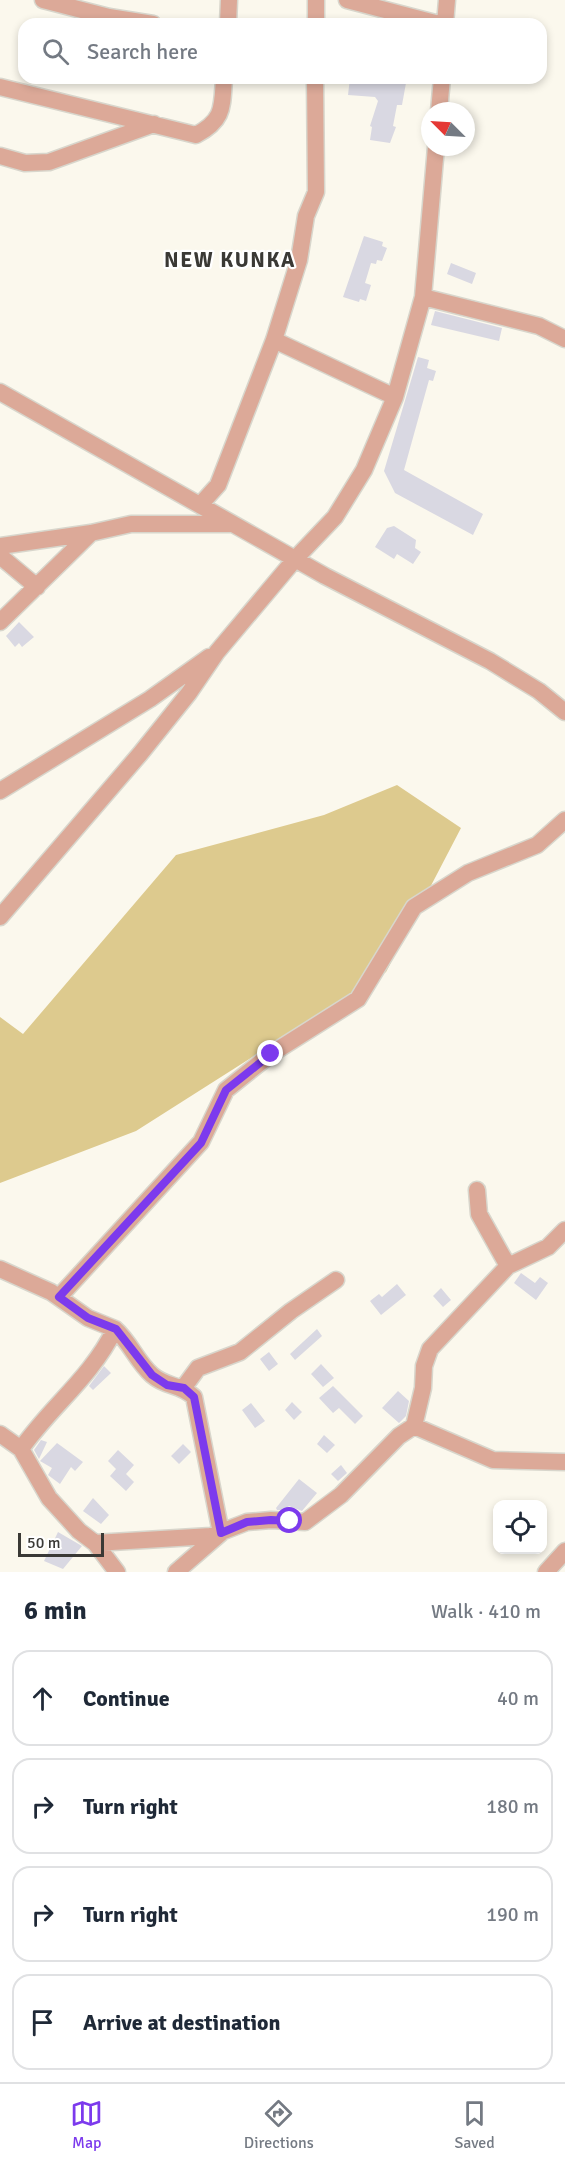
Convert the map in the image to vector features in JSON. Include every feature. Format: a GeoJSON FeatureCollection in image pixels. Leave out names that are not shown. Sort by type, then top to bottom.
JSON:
{"type":"FeatureCollection","features":[{"type":"Feature","properties":{"kind":"street"},"geometry":{"type":"LineString","coordinates":[[43,0],[115,18]]}},
{"type":"Feature","properties":{"kind":"street"},"geometry":{"type":"LineString","coordinates":[[228,18],[229,0]]}},
{"type":"Feature","properties":{"kind":"street"},"geometry":{"type":"LineString","coordinates":[[316,0],[316,18]]}},
{"type":"Feature","properties":{"kind":"street"},"geometry":{"type":"LineString","coordinates":[[347,0],[416,18]]}},
{"type":"Feature","properties":{"kind":"street"},"geometry":{"type":"LineString","coordinates":[[446,18],[447,0]]}},
{"type":"Feature","properties":{"kind":"street"},"geometry":{"type":"LineString","coordinates":[[0,87],[196,135],[212,126],[222,110],[224,84]]}},
{"type":"Feature","properties":{"kind":"street"},"geometry":{"type":"LineString","coordinates":[[200,505],[218,485],[274,340],[298,260],[306,216],[316,192],[315,84]]}},
{"type":"Feature","properties":{"kind":"street"},"geometry":{"type":"LineString","coordinates":[[440,102],[441,84]]}},
{"type":"Feature","properties":{"kind":"street"},"geometry":{"type":"LineString","coordinates":[[0,156],[25,163],[49,162],[155,124]]}},
{"type":"Feature","properties":{"kind":"street"},"geometry":{"type":"LineString","coordinates":[[0,918],[140,753],[189,693],[217,652],[296,558],[335,517],[350,495],[382,433],[395,397],[423,297],[435,156]]}},
{"type":"Feature","properties":{"kind":"street"},"geometry":{"type":"LineString","coordinates":[[423,297],[539,326],[565,339]]}},
{"type":"Feature","properties":{"kind":"street"},"geometry":{"type":"LineString","coordinates":[[274,340],[395,397]]}},
{"type":"Feature","properties":{"kind":"street"},"geometry":{"type":"LineString","coordinates":[[0,392],[426,630],[490,661],[539,691],[565,712]]}},
{"type":"Feature","properties":{"kind":"street"},"geometry":{"type":"LineString","coordinates":[[0,546],[91,533],[131,524],[233,524]]}},
{"type":"Feature","properties":{"kind":"street"},"geometry":{"type":"LineString","coordinates":[[0,622],[91,533]]}},
{"type":"Feature","properties":{"kind":"street"},"geometry":{"type":"LineString","coordinates":[[0,556],[37,588]]}},
{"type":"Feature","properties":{"kind":"street"},"geometry":{"type":"LineString","coordinates":[[0,791],[150,699],[217,652]]}},
{"type":"Feature","properties":{"kind":"street"},"geometry":{"type":"LineString","coordinates":[[59,1297],[201,1143],[226,1090],[271,1054],[358,999],[414,907],[468,873],[537,845],[565,820]]}},
{"type":"Feature","properties":{"kind":"street"},"geometry":{"type":"LineString","coordinates":[[477,1190],[479,1214],[508,1266]]}},
{"type":"Feature","properties":{"kind":"street"},"geometry":{"type":"LineString","coordinates":[[95,1543],[154,1541],[221,1533],[247,1522],[271,1520],[305,1522],[341,1495],[399,1436],[414,1426],[423,1388],[424,1366],[430,1349],[508,1266],[548,1247],[565,1230]]}},
{"type":"Feature","properties":{"kind":"street"},"geometry":{"type":"LineString","coordinates":[[0,1269],[59,1297],[88,1318],[116,1329],[152,1375],[167,1385],[184,1388],[194,1397],[221,1533]]}},
{"type":"Feature","properties":{"kind":"street"},"geometry":{"type":"LineString","coordinates":[[184,1388],[198,1368],[240,1352],[291,1311],[336,1280]]}},
{"type":"Feature","properties":{"kind":"street"},"geometry":{"type":"LineString","coordinates":[[21,1449],[37,1424],[84,1379],[102,1356],[116,1329]]}},
{"type":"Feature","properties":{"kind":"street"},"geometry":{"type":"LineString","coordinates":[[414,1426],[447,1443],[493,1460],[565,1462]]}},
{"type":"Feature","properties":{"kind":"street"},"geometry":{"type":"LineString","coordinates":[[0,1434],[21,1449],[49,1498],[112,1561],[117,1572]]}},
{"type":"Feature","properties":{"kind":"street"},"geometry":{"type":"LineString","coordinates":[[176,1572],[221,1533]]}},
{"type":"Feature","properties":{"kind":"street"},"geometry":{"type":"LineString","coordinates":[[546,1572],[565,1551]]}},
{"type":"Feature","properties":{"kind":"shaded area"},"geometry":{"type":"Polygon","coordinates":[[[397,785],[461,828],[386,972],[136,1131],[0,1183],[0,1017],[23,1034],[176,855],[324,815],[397,785]]]}},
{"type":"Feature","properties":{"kind":"building"},"geometry":{"type":"Polygon","coordinates":[[[349,84],[406,84],[402,105],[397,105],[393,126],[396,127],[390,143],[370,140],[372,127],[370,126],[378,101],[375,97],[348,95],[349,84]]]}},
{"type":"Feature","properties":{"kind":"building"},"geometry":{"type":"Polygon","coordinates":[[[364,236],[383,242],[382,246],[387,248],[382,261],[377,260],[376,264],[371,263],[365,283],[371,285],[366,301],[360,299],[359,302],[343,297],[364,236]]]}},
{"type":"Feature","properties":{"kind":"building"},"geometry":{"type":"Polygon","coordinates":[[[451,263],[476,273],[472,284],[447,274],[451,263]]]}},
{"type":"Feature","properties":{"kind":"building"},"geometry":{"type":"Polygon","coordinates":[[[435,311],[502,328],[499,341],[431,325],[435,311]]]}},
{"type":"Feature","properties":{"kind":"building"},"geometry":{"type":"Polygon","coordinates":[[[418,357],[429,360],[427,368],[436,371],[433,381],[429,380],[404,470],[483,514],[473,535],[395,493],[384,471],[418,357]]]}},
{"type":"Feature","properties":{"kind":"building"},"geometry":{"type":"Polygon","coordinates":[[[394,526],[416,540],[415,548],[421,552],[413,564],[397,554],[394,559],[375,547],[387,528],[394,526]]]}},
{"type":"Feature","properties":{"kind":"building"},"geometry":{"type":"Polygon","coordinates":[[[19,622],[34,637],[22,647],[19,643],[15,647],[6,636],[19,622]]]}},
{"type":"Feature","properties":{"kind":"building"},"geometry":{"type":"Polygon","coordinates":[[[521,1273],[535,1283],[540,1277],[548,1283],[536,1300],[514,1283],[521,1273]]]}},
{"type":"Feature","properties":{"kind":"building"},"geometry":{"type":"Polygon","coordinates":[[[397,1284],[406,1295],[381,1315],[370,1301],[379,1294],[382,1297],[397,1284]]]}},
{"type":"Feature","properties":{"kind":"building"},"geometry":{"type":"Polygon","coordinates":[[[441,1288],[451,1300],[443,1307],[433,1296],[441,1288]]]}},
{"type":"Feature","properties":{"kind":"building"},"geometry":{"type":"Polygon","coordinates":[[[317,1329],[322,1336],[295,1360],[290,1354],[317,1329]]]}},
{"type":"Feature","properties":{"kind":"building"},"geometry":{"type":"Polygon","coordinates":[[[269,1352],[278,1364],[269,1371],[260,1359],[269,1352]]]}},
{"type":"Feature","properties":{"kind":"building"},"geometry":{"type":"Polygon","coordinates":[[[321,1364],[334,1378],[323,1387],[311,1374],[321,1364]]]}},
{"type":"Feature","properties":{"kind":"building"},"geometry":{"type":"Polygon","coordinates":[[[104,1366],[111,1373],[93,1390],[89,1386],[104,1366]]]}},
{"type":"Feature","properties":{"kind":"building"},"geometry":{"type":"Polygon","coordinates":[[[333,1386],[363,1416],[355,1424],[339,1408],[333,1413],[319,1398],[333,1386]]]}},
{"type":"Feature","properties":{"kind":"building"},"geometry":{"type":"Polygon","coordinates":[[[398,1391],[409,1401],[406,1416],[399,1423],[382,1408],[398,1391]]]}},
{"type":"Feature","properties":{"kind":"building"},"geometry":{"type":"Polygon","coordinates":[[[292,1402],[302,1412],[294,1420],[285,1410],[292,1402]]]}},
{"type":"Feature","properties":{"kind":"building"},"geometry":{"type":"Polygon","coordinates":[[[251,1403],[265,1421],[255,1428],[242,1410],[251,1403]]]}},
{"type":"Feature","properties":{"kind":"building"},"geometry":{"type":"Polygon","coordinates":[[[324,1435],[335,1445],[327,1453],[317,1444],[324,1435]]]}},
{"type":"Feature","properties":{"kind":"building"},"geometry":{"type":"Polygon","coordinates":[[[41,1440],[47,1442],[39,1459],[34,1450],[41,1440]]]}},
{"type":"Feature","properties":{"kind":"building"},"geometry":{"type":"Polygon","coordinates":[[[57,1443],[83,1462],[75,1471],[71,1467],[60,1484],[48,1475],[52,1468],[40,1461],[57,1443]]]}},
{"type":"Feature","properties":{"kind":"building"},"geometry":{"type":"Polygon","coordinates":[[[183,1444],[191,1452],[179,1464],[171,1456],[183,1444]]]}},
{"type":"Feature","properties":{"kind":"building"},"geometry":{"type":"Polygon","coordinates":[[[118,1450],[134,1465],[126,1474],[134,1482],[126,1491],[110,1476],[116,1469],[108,1461],[118,1450]]]}},
{"type":"Feature","properties":{"kind":"building"},"geometry":{"type":"Polygon","coordinates":[[[341,1465],[347,1473],[338,1481],[331,1474],[341,1465]]]}},
{"type":"Feature","properties":{"kind":"building"},"geometry":{"type":"Polygon","coordinates":[[[299,1479],[317,1493],[302,1511],[289,1506],[285,1510],[277,1510],[276,1508],[299,1479]]]}},
{"type":"Feature","properties":{"kind":"building"},"geometry":{"type":"Polygon","coordinates":[[[93,1498],[109,1515],[101,1524],[83,1511],[93,1498]]]}},
{"type":"Feature","properties":{"kind":"building"},"geometry":{"type":"Polygon","coordinates":[[[58,1532],[82,1546],[63,1569],[44,1561],[58,1532]]]}},
{"type":"Feature","properties":{"kind":"district","name":"NEW KUNKA"},"geometry":{"type":"Point","coordinates":[230,260]}},
{"type":"Feature","properties":{"kind":"route"},"geometry":{"type":"LineString","coordinates":[[271,1054],[226,1090],[201,1143],[93,1257],[59,1297],[88,1318],[116,1329],[123,1335],[136,1356],[152,1375],[167,1385],[184,1388],[194,1397],[221,1533],[247,1522],[290,1521]]}}]}
